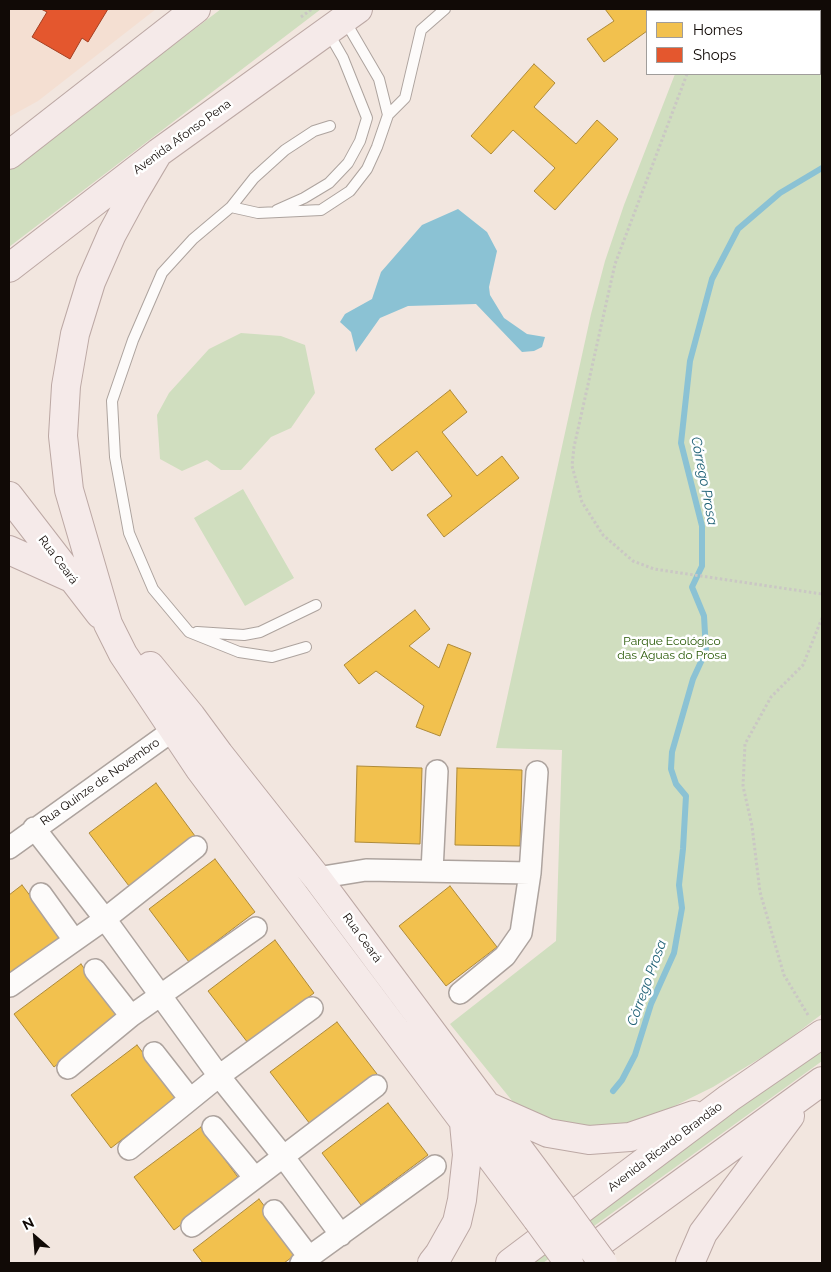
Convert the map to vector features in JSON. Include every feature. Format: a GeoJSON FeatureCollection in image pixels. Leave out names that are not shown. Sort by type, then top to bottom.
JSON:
{"type":"FeatureCollection","features":[{"type":"Feature","properties":{"kind":"main road"},"geometry":{"type":"LineString","coordinates":[[9,155],[91,92],[183,15]]}},
{"type":"Feature","properties":{"kind":"main road","name":"Avenida Afonso Pena"},"geometry":{"type":"LineString","coordinates":[[9,268],[158,153],[343,20]]}},
{"type":"Feature","properties":{"kind":"main road"},"geometry":{"type":"LineString","coordinates":[[9,134],[52,114],[91,92]]}},
{"type":"Feature","properties":{"kind":"main road"},"geometry":{"type":"LineString","coordinates":[[108,624],[69,490],[63,436],[66,386],[75,334],[91,282],[112,234],[158,153]]}},
{"type":"Feature","properties":{"kind":"main road","name":"Rua Ceará"},"geometry":{"type":"LineString","coordinates":[[9,496],[108,624],[123,654],[183,722],[219,754],[317,878],[602,1263]]}},
{"type":"Feature","properties":{"kind":"main road"},"geometry":{"type":"LineString","coordinates":[[9,550],[71,578]]}},
{"type":"Feature","properties":{"kind":"main road","name":"Rua Ceará"},"geometry":{"type":"LineString","coordinates":[[183,722],[199,768],[570,1263]]}},
{"type":"Feature","properties":{"kind":"main road","name":"Avenida Ricardo Brandão"},"geometry":{"type":"LineString","coordinates":[[510,1263],[729,1098],[821,1034]]}},
{"type":"Feature","properties":{"kind":"main road"},"geometry":{"type":"LineString","coordinates":[[570,1263],[815,1086]]}},
{"type":"Feature","properties":{"kind":"main road"},"geometry":{"type":"LineString","coordinates":[[690,1263],[703,1233],[741,1180],[815,1086]]}},
{"type":"Feature","properties":{"kind":"main road"},"geometry":{"type":"LineString","coordinates":[[485,1105],[548,1133],[589,1140],[630,1137],[693,1116],[729,1098]]}},
{"type":"Feature","properties":{"kind":"main road"},"geometry":{"type":"LineString","coordinates":[[432,1263],[457,1222],[462,1200],[467,1155],[464,1122]]}},
{"type":"Feature","properties":{"kind":"street","name":"Rua Quinze de Novembro"},"geometry":{"type":"LineString","coordinates":[[9,848],[34,828],[183,722]]}},
{"type":"Feature","properties":{"kind":"street"},"geometry":{"type":"LineString","coordinates":[[432,871],[437,771]]}},
{"type":"Feature","properties":{"kind":"street"},"geometry":{"type":"LineString","coordinates":[[460,993],[505,956],[521,932],[530,873],[537,772]]}},
{"type":"Feature","properties":{"kind":"street"},"geometry":{"type":"LineString","coordinates":[[34,828],[105,919],[219,1076],[283,1156],[341,1235]]}},
{"type":"Feature","properties":{"kind":"street"},"geometry":{"type":"LineString","coordinates":[[10,986],[105,919],[196,847]]}},
{"type":"Feature","properties":{"kind":"street"},"geometry":{"type":"LineString","coordinates":[[317,878],[366,870],[530,873]]}},
{"type":"Feature","properties":{"kind":"street"},"geometry":{"type":"LineString","coordinates":[[41,894],[74,940]]}},
{"type":"Feature","properties":{"kind":"street"},"geometry":{"type":"LineString","coordinates":[[68,1068],[131,1016],[256,928]]}},
{"type":"Feature","properties":{"kind":"street"},"geometry":{"type":"LineString","coordinates":[[95,970],[131,1016]]}},
{"type":"Feature","properties":{"kind":"street"},"geometry":{"type":"LineString","coordinates":[[129,1149],[219,1076],[312,1008]]}},
{"type":"Feature","properties":{"kind":"street"},"geometry":{"type":"LineString","coordinates":[[154,1053],[190,1100]]}},
{"type":"Feature","properties":{"kind":"street"},"geometry":{"type":"LineString","coordinates":[[192,1226],[376,1086]]}},
{"type":"Feature","properties":{"kind":"street"},"geometry":{"type":"LineString","coordinates":[[213,1127],[255,1178]]}},
{"type":"Feature","properties":{"kind":"street"},"geometry":{"type":"LineString","coordinates":[[274,1211],[305,1260],[435,1166]]}},
{"type":"Feature","properties":{"kind":"lane"},"geometry":{"type":"LineString","coordinates":[[232,207],[258,213],[322,210],[350,191],[366,169],[377,147],[388,115],[405,98],[421,30],[445,9]]}},
{"type":"Feature","properties":{"kind":"lane"},"geometry":{"type":"LineString","coordinates":[[343,20],[379,79],[388,115]]}},
{"type":"Feature","properties":{"kind":"lane"},"geometry":{"type":"LineString","coordinates":[[269,213],[304,198],[329,183],[348,163],[360,141],[367,118],[343,58],[343,20]]}},
{"type":"Feature","properties":{"kind":"lane"},"geometry":{"type":"LineString","coordinates":[[306,647],[272,657],[239,652],[189,632],[153,589],[129,532],[115,457],[112,401],[133,340],[162,273],[193,239],[232,207],[254,178],[284,150],[314,131],[330,126]]}},
{"type":"Feature","properties":{"kind":"lane"},"geometry":{"type":"LineString","coordinates":[[189,632],[244,634],[260,632],[316,605]]}},
{"type":"Feature","properties":{"kind":"path"},"geometry":{"type":"LineString","coordinates":[[687,75],[615,264],[574,447],[572,466],[582,502],[603,535],[633,561],[654,569],[822,594]]}},
{"type":"Feature","properties":{"kind":"path"},"geometry":{"type":"LineString","coordinates":[[821,1034],[784,975],[760,892],[752,826],[743,786],[745,744],[771,697],[803,666],[822,618]]}},
{"type":"Feature","properties":{"kind":"shaded area"},"geometry":{"type":"Polygon","coordinates":[[[9,9],[156,9],[38,101],[9,117],[9,9]]]}},
{"type":"Feature","properties":{"kind":"green space"},"geometry":{"type":"Polygon","coordinates":[[[221,9],[321,9],[9,247],[9,169],[221,9]]]}},
{"type":"Feature","properties":{"kind":"green space","name":"Parque Ecológico das Águas do Prosa"},"geometry":{"type":"Polygon","coordinates":[[[822,9],[822,1014],[777,1048],[713,1087],[638,1124],[594,1134],[522,1113],[450,1024],[556,941],[562,750],[496,748],[591,314],[605,261],[624,205],[675,75],[821,75],[821,10],[700,10],[822,9]]]}},
{"type":"Feature","properties":{"kind":"green space"},"geometry":{"type":"Polygon","coordinates":[[[241,333],[281,336],[305,345],[315,393],[291,428],[271,437],[241,470],[221,470],[207,460],[182,471],[160,459],[157,415],[169,393],[209,349],[241,333]]]}},
{"type":"Feature","properties":{"kind":"green space"},"geometry":{"type":"Polygon","coordinates":[[[243,489],[294,578],[245,606],[194,518],[243,489]]]}},
{"type":"Feature","properties":{"kind":"green space"},"geometry":{"type":"Polygon","coordinates":[[[822,1044],[822,1061],[543,1263],[528,1263],[545,1253],[822,1044]]]}},
{"type":"Feature","properties":{"kind":"water"},"geometry":{"type":"Polygon","coordinates":[[[458,209],[487,232],[497,251],[489,287],[490,295],[504,318],[527,334],[545,337],[542,347],[534,351],[522,352],[476,304],[408,306],[380,318],[356,352],[351,332],[340,322],[345,314],[372,299],[381,272],[422,225],[458,209]]]}},
{"type":"Feature","properties":{"kind":"building: Homes"},"geometry":{"type":"Polygon","coordinates":[[[605,9],[680,9],[646,10],[646,32],[604,62],[587,39],[614,21],[605,9]]]}},
{"type":"Feature","properties":{"kind":"building: Homes"},"geometry":{"type":"Polygon","coordinates":[[[534,64],[555,83],[534,107],[576,144],[597,120],[618,139],[555,210],[534,191],[555,168],[513,130],[491,154],[471,136],[534,64]]]}},
{"type":"Feature","properties":{"kind":"building: Homes"},"geometry":{"type":"Polygon","coordinates":[[[450,390],[467,412],[442,432],[477,476],[502,456],[519,478],[444,537],[427,515],[452,496],[417,451],[392,471],[375,449],[450,390]]]}},
{"type":"Feature","properties":{"kind":"building: Homes"},"geometry":{"type":"Polygon","coordinates":[[[415,610],[430,629],[409,646],[439,668],[448,644],[471,653],[440,736],[416,727],[424,706],[376,671],[359,684],[344,665],[415,610]]]}},
{"type":"Feature","properties":{"kind":"building: Homes"},"geometry":{"type":"Polygon","coordinates":[[[357,766],[422,768],[420,844],[355,842],[357,766]]]}},
{"type":"Feature","properties":{"kind":"building: Homes"},"geometry":{"type":"Polygon","coordinates":[[[457,768],[522,770],[520,846],[455,845],[457,768]]]}},
{"type":"Feature","properties":{"kind":"building: Homes"},"geometry":{"type":"Polygon","coordinates":[[[156,783],[195,836],[129,886],[89,833],[156,783]]]}},
{"type":"Feature","properties":{"kind":"building: Homes"},"geometry":{"type":"Polygon","coordinates":[[[215,859],[255,912],[189,962],[149,909],[215,859]]]}},
{"type":"Feature","properties":{"kind":"building: Homes"},"geometry":{"type":"Polygon","coordinates":[[[22,885],[62,938],[9,978],[9,895],[22,885]]]}},
{"type":"Feature","properties":{"kind":"building: Homes"},"geometry":{"type":"Polygon","coordinates":[[[450,886],[497,947],[446,986],[399,926],[450,886]]]}},
{"type":"Feature","properties":{"kind":"building: Homes"},"geometry":{"type":"Polygon","coordinates":[[[275,940],[314,993],[248,1043],[208,991],[275,940]]]}},
{"type":"Feature","properties":{"kind":"building: Homes"},"geometry":{"type":"Polygon","coordinates":[[[81,964],[118,1017],[54,1067],[14,1014],[81,964]]]}},
{"type":"Feature","properties":{"kind":"building: Homes"},"geometry":{"type":"Polygon","coordinates":[[[337,1022],[377,1074],[310,1124],[270,1072],[337,1022]]]}},
{"type":"Feature","properties":{"kind":"building: Homes"},"geometry":{"type":"Polygon","coordinates":[[[137,1045],[177,1097],[111,1148],[71,1095],[137,1045]]]}},
{"type":"Feature","properties":{"kind":"building: Homes"},"geometry":{"type":"Polygon","coordinates":[[[388,1103],[428,1155],[361,1205],[322,1153],[388,1103]]]}},
{"type":"Feature","properties":{"kind":"building: Homes"},"geometry":{"type":"Polygon","coordinates":[[[201,1127],[240,1180],[174,1230],[134,1177],[201,1127]]]}},
{"type":"Feature","properties":{"kind":"building: Homes"},"geometry":{"type":"Polygon","coordinates":[[[259,1199],[299,1252],[284,1263],[203,1263],[193,1250],[259,1199]]]}},
{"type":"Feature","properties":{"kind":"building: Shops"},"geometry":{"type":"Polygon","coordinates":[[[41,9],[108,9],[88,42],[82,38],[70,59],[32,37],[47,12],[41,9]]]}},
{"type":"Feature","properties":{"kind":"waterway","name":"Córrego Prosa"},"geometry":{"type":"LineString","coordinates":[[613,1091],[622,1080],[635,1055],[651,1004],[674,953],[682,908],[679,885],[686,796],[676,784],[671,769],[672,752],[693,679],[706,651],[704,616],[692,587],[702,566],[702,526],[681,443],[690,361],[712,279],[738,229],[780,193],[822,168]]}}]}
